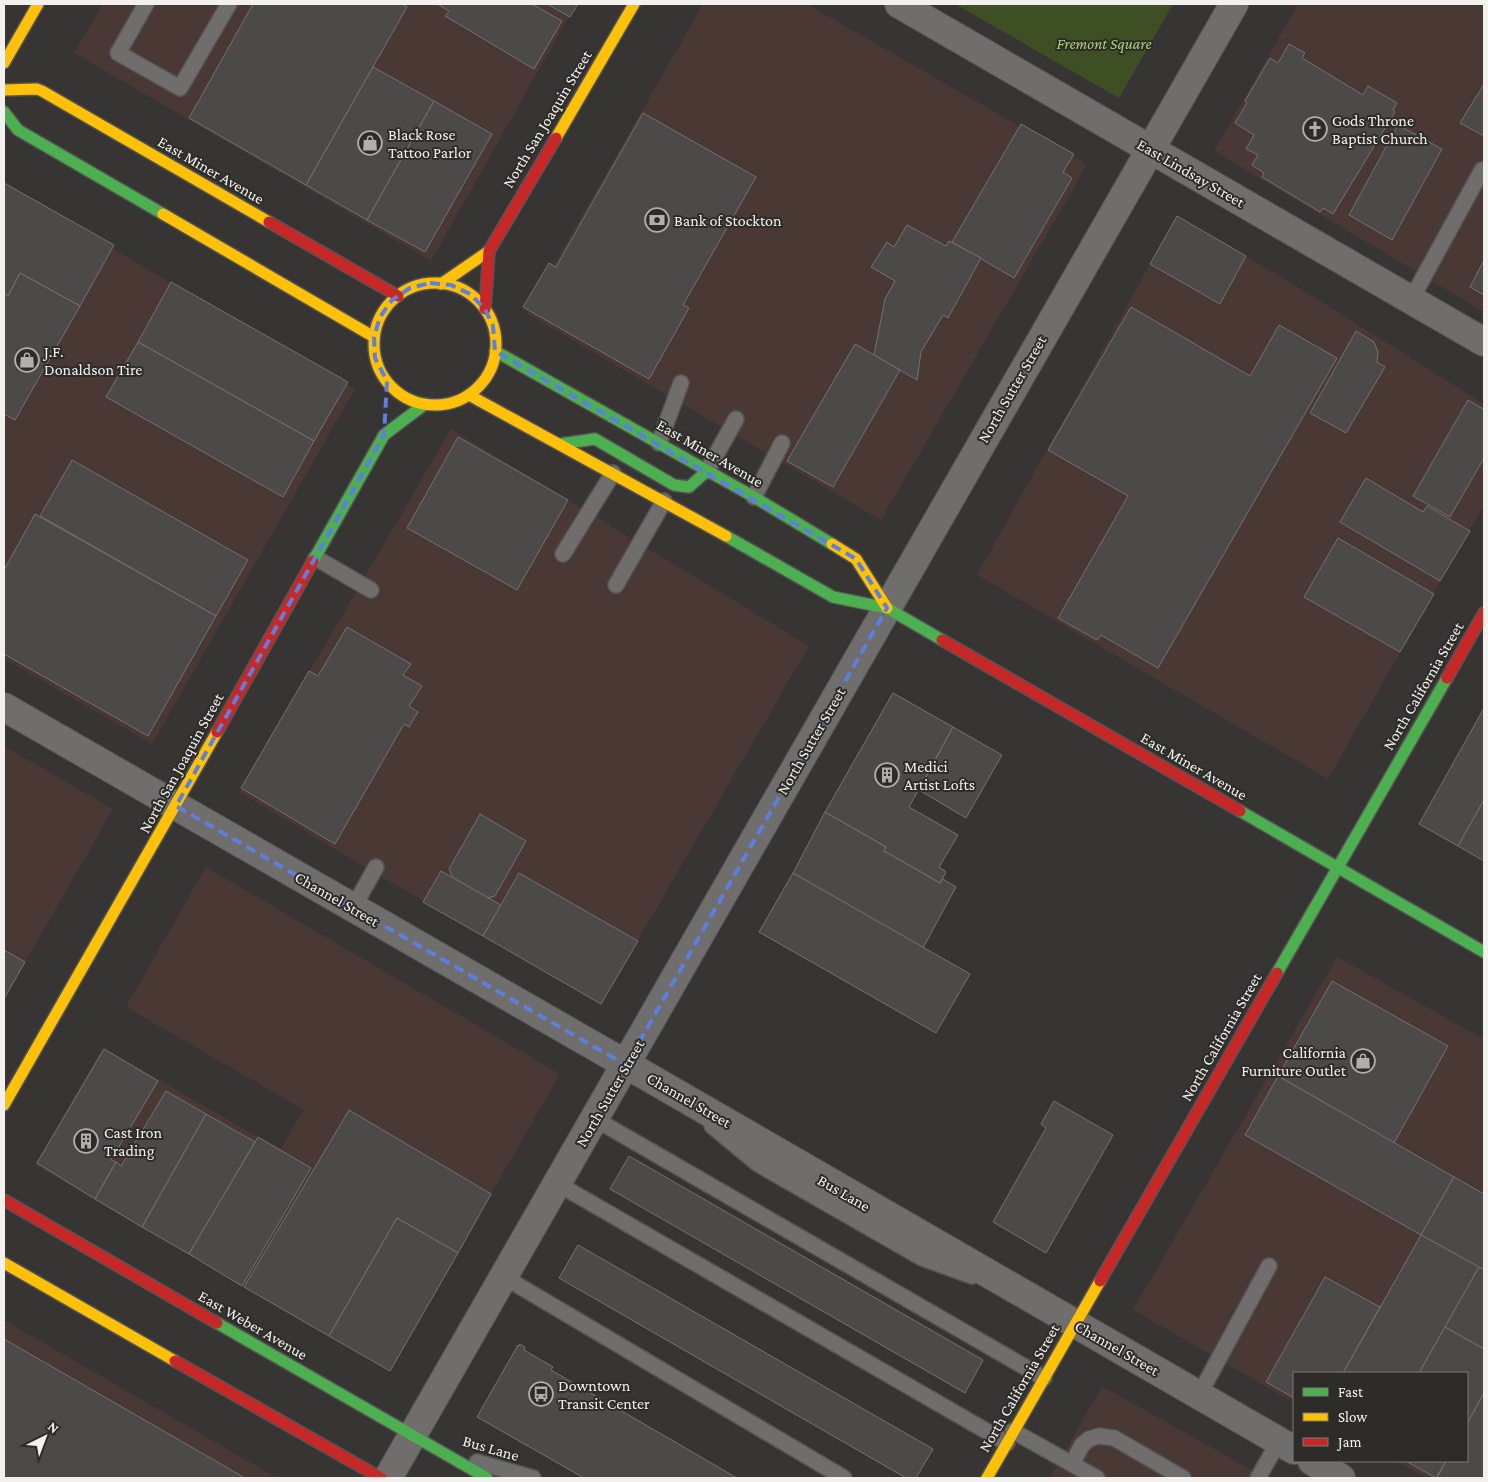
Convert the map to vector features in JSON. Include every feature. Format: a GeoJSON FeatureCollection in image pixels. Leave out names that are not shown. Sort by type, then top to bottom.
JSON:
{"type":"FeatureCollection","features":[{"type":"Feature","properties":{"kind":"street"},"geometry":{"type":"LineString","coordinates":[[4,63],[38,4]]}},
{"type":"Feature","properties":{"kind":"street","name":"North San Joaquin Street"},"geometry":{"type":"LineString","coordinates":[[441,284],[489,251],[634,4]]}},
{"type":"Feature","properties":{"kind":"street","name":"East Lindsay Street"},"geometry":{"type":"LineString","coordinates":[[899,4],[1484,342]]}},
{"type":"Feature","properties":{"kind":"street","name":"North Sutter Street"},"geometry":{"type":"LineString","coordinates":[[388,1478],[1234,4]]}},
{"type":"Feature","properties":{"kind":"street","name":"East Miner Avenue"},"geometry":{"type":"LineString","coordinates":[[4,90],[37,89],[398,296]]}},
{"type":"Feature","properties":{"kind":"street"},"geometry":{"type":"LineString","coordinates":[[4,112],[18,130],[374,337]]}},
{"type":"Feature","properties":{"kind":"street","name":"North San Joaquin Street"},"geometry":{"type":"LineString","coordinates":[[485,309],[489,251]]}},
{"type":"Feature","properties":{"kind":"street"},"geometry":{"type":"LineString","coordinates":[[430,283],[441,284],[451,285],[470,294],[485,309],[493,326],[496,345],[492,364],[483,382],[469,395],[452,403],[432,405],[413,401],[396,391],[387,381],[375,358],[374,337],[380,317],[392,300],[410,288],[430,283]]}},
{"type":"Feature","properties":{"kind":"street","name":"East Miner Avenue"},"geometry":{"type":"LineString","coordinates":[[495,351],[754,497],[856,559],[887,608]]}},
{"type":"Feature","properties":{"kind":"street"},"geometry":{"type":"LineString","coordinates":[[386,399],[387,381]]}},
{"type":"Feature","properties":{"kind":"street","name":"East Miner Avenue"},"geometry":{"type":"LineString","coordinates":[[469,395],[664,501],[833,597],[887,608],[1484,952]]}},
{"type":"Feature","properties":{"kind":"street","name":"North San Joaquin Street"},"geometry":{"type":"LineString","coordinates":[[4,1105],[176,806],[384,435],[425,404]]}},
{"type":"Feature","properties":{"kind":"street","name":"North San Joaquin Street"},"geometry":{"type":"LineString","coordinates":[[384,435],[385,417]]}},
{"type":"Feature","properties":{"kind":"street"},"geometry":{"type":"LineString","coordinates":[[560,444],[595,439],[639,455],[674,485],[689,487],[707,471]]}},
{"type":"Feature","properties":{"kind":"street"},"geometry":{"type":"LineString","coordinates":[[639,455],[659,443]]}},
{"type":"Feature","properties":{"kind":"street","name":"North California Street"},"geometry":{"type":"LineString","coordinates":[[987,1478],[1484,613]]}},
{"type":"Feature","properties":{"kind":"street","name":"Channel Street"},"geometry":{"type":"LineString","coordinates":[[4,707],[1287,1446]]}},
{"type":"Feature","properties":{"kind":"street","name":"East Weber Avenue"},"geometry":{"type":"LineString","coordinates":[[4,1200],[487,1478]]}},
{"type":"Feature","properties":{"kind":"street"},"geometry":{"type":"LineString","coordinates":[[4,1263],[381,1478]]}},
{"type":"Feature","properties":{"kind":"street"},"geometry":{"type":"LineString","coordinates":[[1314,1462],[1341,1478]]}},
{"type":"Feature","properties":{"kind":"lane"},"geometry":{"type":"LineString","coordinates":[[146,4],[118,53],[180,88],[228,4]]}},
{"type":"Feature","properties":{"kind":"lane"},"geometry":{"type":"LineString","coordinates":[[1411,300],[1482,170],[1484,171]]}},
{"type":"Feature","properties":{"kind":"lane"},"geometry":{"type":"LineString","coordinates":[[659,443],[681,383]]}},
{"type":"Feature","properties":{"kind":"lane"},"geometry":{"type":"LineString","coordinates":[[707,471],[736,419]]}},
{"type":"Feature","properties":{"kind":"lane"},"geometry":{"type":"LineString","coordinates":[[754,497],[782,443]]}},
{"type":"Feature","properties":{"kind":"lane"},"geometry":{"type":"LineString","coordinates":[[563,554],[613,473]]}},
{"type":"Feature","properties":{"kind":"lane"},"geometry":{"type":"LineString","coordinates":[[616,584],[664,501]]}},
{"type":"Feature","properties":{"kind":"lane"},"geometry":{"type":"LineString","coordinates":[[316,558],[371,590]]}},
{"type":"Feature","properties":{"kind":"lane"},"geometry":{"type":"LineString","coordinates":[[353,908],[376,867]]}},
{"type":"Feature","properties":{"kind":"lane"},"geometry":{"type":"LineString","coordinates":[[595,1119],[1044,1378]]}},
{"type":"Feature","properties":{"kind":"lane"},"geometry":{"type":"LineString","coordinates":[[558,1184],[1010,1437],[1072,1464],[1097,1478]]}},
{"type":"Feature","properties":{"kind":"lane"},"geometry":{"type":"LineString","coordinates":[[1199,1395],[1269,1266]]}},
{"type":"Feature","properties":{"kind":"lane"},"geometry":{"type":"LineString","coordinates":[[504,1277],[844,1478]]}},
{"type":"Feature","properties":{"kind":"lane"},"geometry":{"type":"LineString","coordinates":[[1072,1464],[1082,1445],[1090,1439],[1100,1436],[1114,1438],[1183,1478]]}},
{"type":"Feature","properties":{"kind":"lane"},"geometry":{"type":"LineString","coordinates":[[1258,1478],[1287,1446]]}},
{"type":"Feature","properties":{"kind":"lane","name":"Bus Lane"},"geometry":{"type":"LineString","coordinates":[[439,1451],[533,1478]]}},
{"type":"Feature","properties":{"kind":"highlighted area"},"geometry":{"type":"Polygon","coordinates":[[[430,283],[451,285],[470,294],[485,309],[493,326],[495,351],[856,559],[887,608],[626,1065],[176,806],[384,435],[387,381],[375,358],[374,337],[380,317],[392,300],[410,288],[430,283]]]}},
{"type":"Feature","properties":{"kind":"shaded area"},"geometry":{"type":"Polygon","coordinates":[[[103,4],[576,4],[431,261],[74,53],[103,4]]]}},
{"type":"Feature","properties":{"kind":"shaded area"},"geometry":{"type":"Polygon","coordinates":[[[703,4],[807,4],[1087,165],[881,520],[526,313],[703,4]]]}},
{"type":"Feature","properties":{"kind":"shaded area"},"geometry":{"type":"Polygon","coordinates":[[[1298,4],[1484,4],[1484,312],[1214,151],[1298,4]]]}},
{"type":"Feature","properties":{"kind":"shaded area"},"geometry":{"type":"Polygon","coordinates":[[[4,186],[355,389],[152,744],[4,659],[4,186]]]}},
{"type":"Feature","properties":{"kind":"shaded area"},"geometry":{"type":"Polygon","coordinates":[[[1177,216],[1290,282],[1484,404],[1484,505],[1328,779],[977,575],[1177,216]]]}},
{"type":"Feature","properties":{"kind":"shaded area"},"geometry":{"type":"Polygon","coordinates":[[[451,429],[809,646],[601,1004],[239,792],[451,429]]]}},
{"type":"Feature","properties":{"kind":"shaded area"},"geometry":{"type":"Polygon","coordinates":[[[4,746],[113,809],[4,999],[4,746]]]}},
{"type":"Feature","properties":{"kind":"shaded area"},"geometry":{"type":"Polygon","coordinates":[[[206,867],[560,1074],[390,1371],[35,1165],[103,1047],[280,1150],[304,1110],[126,1007],[206,867]]]}},
{"type":"Feature","properties":{"kind":"shaded area"},"geometry":{"type":"Polygon","coordinates":[[[1337,957],[1484,1039],[1484,1478],[1426,1478],[1398,1462],[1468,1462],[1468,1372],[1293,1372],[1293,1402],[1133,1310],[1337,957]]]}},
{"type":"Feature","properties":{"kind":"shaded area"},"geometry":{"type":"Polygon","coordinates":[[[4,1320],[277,1478],[4,1478],[4,1320]]]}},
{"type":"Feature","properties":{"kind":"shaded area"},"geometry":{"type":"Polygon","coordinates":[[[1102,1386],[1266,1478],[1050,1478],[1102,1386]]]}},
{"type":"Feature","properties":{"kind":"green space","name":"Fremont Square"},"geometry":{"type":"Polygon","coordinates":[[[955,4],[1173,4],[1119,98],[955,4]]]}},
{"type":"Feature","properties":{"kind":"building"},"geometry":{"type":"Polygon","coordinates":[[[253,4],[402,4],[407,7],[306,185],[189,118],[253,4]]]}},
{"type":"Feature","properties":{"kind":"building"},"geometry":{"type":"Polygon","coordinates":[[[439,4],[532,4],[562,21],[534,69],[445,16],[449,11],[439,4]]]}},
{"type":"Feature","properties":{"kind":"building"},"geometry":{"type":"Polygon","coordinates":[[[547,4],[578,4],[570,17],[547,4]]]}},
{"type":"Feature","properties":{"kind":"building","name":"Gods Throne Baptist Church"},"geometry":{"type":"Polygon","coordinates":[[[1289,44],[1305,53],[1302,58],[1363,95],[1368,86],[1397,103],[1393,110],[1395,112],[1333,214],[1323,208],[1320,212],[1262,177],[1264,173],[1252,165],[1258,155],[1246,149],[1254,135],[1235,123],[1247,103],[1245,101],[1270,58],[1278,63],[1289,44]]]}},
{"type":"Feature","properties":{"kind":"building","name":"Black Rose Tattoo Parlor"},"geometry":{"type":"Polygon","coordinates":[[[373,67],[434,101],[367,220],[306,185],[373,67]]]}},
{"type":"Feature","properties":{"kind":"building"},"geometry":{"type":"Polygon","coordinates":[[[1484,84],[1484,136],[1460,123],[1484,84]]]}},
{"type":"Feature","properties":{"kind":"building"},"geometry":{"type":"Polygon","coordinates":[[[434,101],[492,134],[425,252],[367,220],[434,101]]]}},
{"type":"Feature","properties":{"kind":"building","name":"Bank of Stockton"},"geometry":{"type":"Polygon","coordinates":[[[643,113],[756,177],[683,305],[689,308],[649,379],[523,307],[549,263],[556,267],[643,113]]]}},
{"type":"Feature","properties":{"kind":"building"},"geometry":{"type":"Polygon","coordinates":[[[1021,124],[1074,154],[1063,172],[1072,178],[1014,278],[952,242],[1021,124]]]}},
{"type":"Feature","properties":{"kind":"building"},"geometry":{"type":"Polygon","coordinates":[[[1398,125],[1442,149],[1392,240],[1349,215],[1398,125]]]}},
{"type":"Feature","properties":{"kind":"building"},"geometry":{"type":"Polygon","coordinates":[[[4,183],[114,245],[80,306],[20,273],[8,296],[4,293],[4,183]]]}},
{"type":"Feature","properties":{"kind":"building"},"geometry":{"type":"Polygon","coordinates":[[[1177,216],[1246,256],[1220,304],[1150,264],[1177,216]]]}},
{"type":"Feature","properties":{"kind":"building"},"geometry":{"type":"Polygon","coordinates":[[[907,225],[946,246],[949,241],[981,258],[948,318],[943,315],[921,352],[917,380],[874,355],[885,299],[895,281],[871,267],[887,242],[894,247],[907,225]]]}},
{"type":"Feature","properties":{"kind":"building"},"geometry":{"type":"Polygon","coordinates":[[[1484,260],[1484,295],[1470,287],[1484,260]]]}},
{"type":"Feature","properties":{"kind":"building","name":"J.F. Donaldson Tire"},"geometry":{"type":"Polygon","coordinates":[[[20,273],[80,306],[15,420],[4,414],[4,293],[8,296],[20,273]]]}},
{"type":"Feature","properties":{"kind":"building"},"geometry":{"type":"Polygon","coordinates":[[[171,282],[348,382],[314,441],[138,342],[171,282]]]}},
{"type":"Feature","properties":{"kind":"building"},"geometry":{"type":"Polygon","coordinates":[[[1131,307],[1250,376],[1279,325],[1337,358],[1158,668],[1101,635],[1097,640],[1058,618],[1128,496],[1048,450],[1131,307]]]}},
{"type":"Feature","properties":{"kind":"building"},"geometry":{"type":"Polygon","coordinates":[[[1356,331],[1374,342],[1378,352],[1377,362],[1385,367],[1346,433],[1310,413],[1356,331]]]}},
{"type":"Feature","properties":{"kind":"building"},"geometry":{"type":"Polygon","coordinates":[[[138,342],[314,441],[283,497],[106,397],[138,342]]]}},
{"type":"Feature","properties":{"kind":"building"},"geometry":{"type":"Polygon","coordinates":[[[855,344],[900,370],[833,487],[787,461],[855,344]]]}},
{"type":"Feature","properties":{"kind":"building"},"geometry":{"type":"Polygon","coordinates":[[[1468,400],[1483,409],[1484,406],[1484,458],[1450,517],[1413,496],[1468,400]]]}},
{"type":"Feature","properties":{"kind":"building"},"geometry":{"type":"Polygon","coordinates":[[[458,437],[568,500],[517,590],[407,528],[458,437]]]}},
{"type":"Feature","properties":{"kind":"building"},"geometry":{"type":"Polygon","coordinates":[[[72,460],[248,560],[216,616],[40,516],[72,460]]]}},
{"type":"Feature","properties":{"kind":"building"},"geometry":{"type":"Polygon","coordinates":[[[1366,478],[1423,512],[1427,506],[1470,531],[1440,581],[1340,522],[1366,478]]]}},
{"type":"Feature","properties":{"kind":"building"},"geometry":{"type":"Polygon","coordinates":[[[35,514],[216,616],[148,736],[4,654],[4,570],[35,514]]]}},
{"type":"Feature","properties":{"kind":"building"},"geometry":{"type":"Polygon","coordinates":[[[1338,538],[1434,594],[1400,652],[1304,597],[1338,538]]]}},
{"type":"Feature","properties":{"kind":"building"},"geometry":{"type":"Polygon","coordinates":[[[347,627],[411,664],[403,675],[422,686],[409,706],[418,712],[409,727],[404,724],[335,844],[241,788],[309,671],[318,676],[347,627]]]}},
{"type":"Feature","properties":{"kind":"building","name":"Medici Artist Lofts"},"geometry":{"type":"Polygon","coordinates":[[[893,693],[953,727],[909,807],[958,835],[939,867],[946,872],[940,883],[884,851],[886,847],[825,812],[893,693]]]}},
{"type":"Feature","properties":{"kind":"building"},"geometry":{"type":"Polygon","coordinates":[[[1484,708],[1484,800],[1458,846],[1419,824],[1484,708]]]}},
{"type":"Feature","properties":{"kind":"building"},"geometry":{"type":"Polygon","coordinates":[[[953,727],[1002,755],[966,818],[919,790],[953,727]]]}},
{"type":"Feature","properties":{"kind":"building"},"geometry":{"type":"Polygon","coordinates":[[[1484,800],[1484,861],[1458,846],[1484,800]]]}},
{"type":"Feature","properties":{"kind":"building"},"geometry":{"type":"Polygon","coordinates":[[[825,812],[886,847],[884,851],[940,883],[943,879],[956,887],[923,948],[793,873],[825,812]]]}},
{"type":"Feature","properties":{"kind":"building"},"geometry":{"type":"Polygon","coordinates":[[[480,814],[526,841],[495,896],[487,898],[453,878],[449,869],[480,814]]]}},
{"type":"Feature","properties":{"kind":"building"},"geometry":{"type":"Polygon","coordinates":[[[441,871],[501,905],[483,936],[423,902],[441,871]]]}},
{"type":"Feature","properties":{"kind":"building"},"geometry":{"type":"Polygon","coordinates":[[[519,873],[638,941],[601,1004],[483,936],[519,873]]]}},
{"type":"Feature","properties":{"kind":"building"},"geometry":{"type":"Polygon","coordinates":[[[793,873],[970,974],[936,1033],[759,932],[793,873]]]}},
{"type":"Feature","properties":{"kind":"building"},"geometry":{"type":"Polygon","coordinates":[[[4,950],[25,962],[4,999],[4,950]]]}},
{"type":"Feature","properties":{"kind":"building","name":"California Furniture Outlet"},"geometry":{"type":"Polygon","coordinates":[[[1332,981],[1448,1046],[1394,1143],[1278,1076],[1332,981]]]}},
{"type":"Feature","properties":{"kind":"building","name":"Cast Iron Trading"},"geometry":{"type":"Polygon","coordinates":[[[104,1049],[158,1081],[111,1160],[116,1162],[95,1199],[37,1163],[104,1049]]]}},
{"type":"Feature","properties":{"kind":"building"},"geometry":{"type":"Polygon","coordinates":[[[1278,1076],[1454,1177],[1421,1235],[1245,1135],[1278,1076]]]}},
{"type":"Feature","properties":{"kind":"building"},"geometry":{"type":"Polygon","coordinates":[[[166,1091],[206,1114],[142,1227],[95,1199],[116,1162],[121,1166],[166,1091]]]}},
{"type":"Feature","properties":{"kind":"building"},"geometry":{"type":"Polygon","coordinates":[[[1054,1101],[1113,1135],[1046,1253],[993,1222],[1046,1128],[1041,1124],[1054,1101]]]}},
{"type":"Feature","properties":{"kind":"building"},"geometry":{"type":"Polygon","coordinates":[[[349,1110],[491,1194],[458,1253],[397,1218],[329,1336],[244,1287],[349,1110]]]}},
{"type":"Feature","properties":{"kind":"building"},"geometry":{"type":"Polygon","coordinates":[[[206,1114],[255,1142],[189,1254],[142,1227],[206,1114]]]}},
{"type":"Feature","properties":{"kind":"building"},"geometry":{"type":"Polygon","coordinates":[[[258,1137],[311,1168],[242,1286],[189,1254],[258,1137]]]}},
{"type":"Feature","properties":{"kind":"building"},"geometry":{"type":"Polygon","coordinates":[[[629,1156],[983,1360],[965,1393],[610,1189],[629,1156]]]}},
{"type":"Feature","properties":{"kind":"building"},"geometry":{"type":"Polygon","coordinates":[[[1454,1177],[1484,1194],[1484,1270],[1421,1235],[1454,1177]]]}},
{"type":"Feature","properties":{"kind":"building"},"geometry":{"type":"Polygon","coordinates":[[[397,1218],[458,1253],[390,1371],[329,1336],[397,1218]]]}},
{"type":"Feature","properties":{"kind":"building"},"geometry":{"type":"Polygon","coordinates":[[[1421,1235],[1479,1267],[1420,1372],[1344,1372],[1421,1235]]]}},
{"type":"Feature","properties":{"kind":"building"},"geometry":{"type":"Polygon","coordinates":[[[578,1245],[933,1449],[916,1478],[906,1478],[559,1278],[578,1245]]]}},
{"type":"Feature","properties":{"kind":"building"},"geometry":{"type":"Polygon","coordinates":[[[1479,1267],[1484,1270],[1484,1349],[1445,1327],[1479,1267]]]}},
{"type":"Feature","properties":{"kind":"building"},"geometry":{"type":"Polygon","coordinates":[[[1325,1277],[1380,1307],[1344,1372],[1293,1372],[1293,1397],[1266,1382],[1325,1277]]]}},
{"type":"Feature","properties":{"kind":"building"},"geometry":{"type":"Polygon","coordinates":[[[1445,1327],[1484,1349],[1484,1393],[1468,1422],[1468,1372],[1420,1372],[1445,1327]]]}},
{"type":"Feature","properties":{"kind":"building"},"geometry":{"type":"Polygon","coordinates":[[[4,1339],[245,1478],[4,1478],[4,1339]]]}},
{"type":"Feature","properties":{"kind":"building","name":"Downtown Transit Center"},"geometry":{"type":"Polygon","coordinates":[[[520,1344],[525,1347],[524,1350],[553,1367],[551,1370],[737,1478],[584,1478],[477,1417],[520,1344]]]}},
{"type":"Feature","properties":{"kind":"building"},"geometry":{"type":"Polygon","coordinates":[[[1484,1393],[1484,1478],[1437,1478],[1445,1462],[1468,1462],[1468,1422],[1484,1393]]]}},
{"type":"Feature","properties":{"kind":"building"},"geometry":{"type":"Polygon","coordinates":[[[1408,1462],[1445,1462],[1436,1478],[1408,1462]]]}},
{"type":"Feature","properties":{"kind":"traffic: fast"},"geometry":{"type":"LineString","coordinates":[[4,112],[18,130],[163,214]]}},
{"type":"Feature","properties":{"kind":"traffic: fast"},"geometry":{"type":"LineString","coordinates":[[495,351],[754,497],[832,544]]}},
{"type":"Feature","properties":{"kind":"traffic: fast"},"geometry":{"type":"LineString","coordinates":[[313,561],[384,435],[425,404]]}},
{"type":"Feature","properties":{"kind":"traffic: fast"},"geometry":{"type":"LineString","coordinates":[[560,444],[595,439],[674,485],[689,487],[707,471]]}},
{"type":"Feature","properties":{"kind":"traffic: fast"},"geometry":{"type":"LineString","coordinates":[[726,536],[833,597],[887,608],[942,640]]}},
{"type":"Feature","properties":{"kind":"traffic: fast"},"geometry":{"type":"LineString","coordinates":[[1277,973],[1447,678]]}},
{"type":"Feature","properties":{"kind":"traffic: fast"},"geometry":{"type":"LineString","coordinates":[[1240,811],[1484,952]]}},
{"type":"Feature","properties":{"kind":"traffic: fast"},"geometry":{"type":"LineString","coordinates":[[217,1323],[487,1478]]}},
{"type":"Feature","properties":{"kind":"traffic: slow"},"geometry":{"type":"LineString","coordinates":[[4,63],[38,4]]}},
{"type":"Feature","properties":{"kind":"traffic: slow"},"geometry":{"type":"LineString","coordinates":[[556,138],[634,4]]}},
{"type":"Feature","properties":{"kind":"traffic: slow"},"geometry":{"type":"LineString","coordinates":[[4,90],[37,89],[42,91],[269,222]]}},
{"type":"Feature","properties":{"kind":"traffic: slow"},"geometry":{"type":"LineString","coordinates":[[163,214],[374,337]]}},
{"type":"Feature","properties":{"kind":"traffic: slow"},"geometry":{"type":"LineString","coordinates":[[441,284],[489,251]]}},
{"type":"Feature","properties":{"kind":"traffic: slow"},"geometry":{"type":"LineString","coordinates":[[435,283],[458,288],[478,301],[491,321],[496,344],[491,367],[478,387],[458,400],[435,405],[412,400],[392,387],[379,367],[374,344],[379,321],[392,301],[412,288],[435,283]]}},
{"type":"Feature","properties":{"kind":"traffic: slow"},"geometry":{"type":"LineString","coordinates":[[469,395],[726,536]]}},
{"type":"Feature","properties":{"kind":"traffic: slow"},"geometry":{"type":"LineString","coordinates":[[832,544],[856,559],[887,608]]}},
{"type":"Feature","properties":{"kind":"traffic: slow"},"geometry":{"type":"LineString","coordinates":[[4,1105],[217,732]]}},
{"type":"Feature","properties":{"kind":"traffic: slow"},"geometry":{"type":"LineString","coordinates":[[4,1263],[175,1361]]}},
{"type":"Feature","properties":{"kind":"traffic: slow"},"geometry":{"type":"LineString","coordinates":[[987,1478],[1100,1281]]}},
{"type":"Feature","properties":{"kind":"traffic: jam"},"geometry":{"type":"LineString","coordinates":[[485,309],[489,251],[556,138]]}},
{"type":"Feature","properties":{"kind":"traffic: jam"},"geometry":{"type":"LineString","coordinates":[[269,222],[398,296]]}},
{"type":"Feature","properties":{"kind":"traffic: jam"},"geometry":{"type":"LineString","coordinates":[[217,732],[313,561]]}},
{"type":"Feature","properties":{"kind":"traffic: jam"},"geometry":{"type":"LineString","coordinates":[[1447,678],[1484,613]]}},
{"type":"Feature","properties":{"kind":"traffic: jam"},"geometry":{"type":"LineString","coordinates":[[942,640],[1240,811]]}},
{"type":"Feature","properties":{"kind":"traffic: jam"},"geometry":{"type":"LineString","coordinates":[[1100,1281],[1277,973]]}},
{"type":"Feature","properties":{"kind":"traffic: jam"},"geometry":{"type":"LineString","coordinates":[[4,1200],[217,1323]]}},
{"type":"Feature","properties":{"kind":"traffic: jam"},"geometry":{"type":"LineString","coordinates":[[175,1361],[381,1478]]}},
{"type":"Feature","properties":{"kind":"place","name":"Gods Throne Baptist Church"},"geometry":{"type":"Point","coordinates":[1315,129]}},
{"type":"Feature","properties":{"kind":"place","name":"Black Rose Tattoo Parlor"},"geometry":{"type":"Point","coordinates":[370,143]}},
{"type":"Feature","properties":{"kind":"place","name":"Bank of Stockton"},"geometry":{"type":"Point","coordinates":[657,220]}},
{"type":"Feature","properties":{"kind":"place","name":"J.F. Donaldson Tire"},"geometry":{"type":"Point","coordinates":[27,360]}},
{"type":"Feature","properties":{"kind":"place","name":"Medici Artist Lofts"},"geometry":{"type":"Point","coordinates":[887,775]}},
{"type":"Feature","properties":{"kind":"place","name":"California Furniture Outlet"},"geometry":{"type":"Point","coordinates":[1363,1061]}},
{"type":"Feature","properties":{"kind":"place","name":"Cast Iron Trading"},"geometry":{"type":"Point","coordinates":[86,1141]}},
{"type":"Feature","properties":{"kind":"place","name":"Downtown Transit Center"},"geometry":{"type":"Point","coordinates":[541,1394]}}]}
